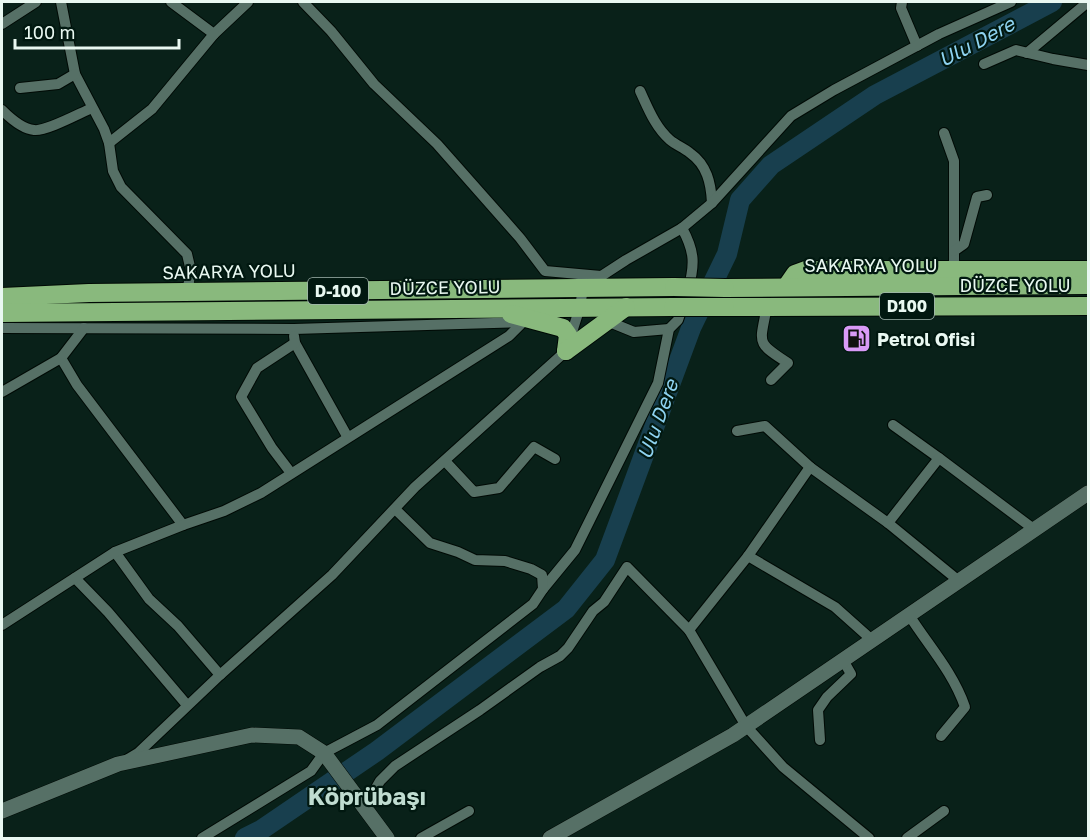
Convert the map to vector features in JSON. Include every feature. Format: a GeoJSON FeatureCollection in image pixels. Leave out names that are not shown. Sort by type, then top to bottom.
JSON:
{"type":"FeatureCollection","features":[{"type":"Feature","properties":{"kind":"highway"},"geometry":{"type":"LineString","coordinates":[[786,287],[795,274],[806,270],[954,261],[1089,270]]}},
{"type":"Feature","properties":{"kind":"highway","name":"SAKARYA YOLU"},"geometry":{"type":"LineString","coordinates":[[2,297],[89,293],[1089,285]]}},
{"type":"Feature","properties":{"kind":"highway","name":"DÜZCE YOLU"},"geometry":{"type":"LineString","coordinates":[[2,313],[486,307],[530,317],[580,307],[1089,306]]}},
{"type":"Feature","properties":{"kind":"highway"},"geometry":{"type":"LineString","coordinates":[[566,351],[626,307]]}},
{"type":"Feature","properties":{"kind":"highway"},"geometry":{"type":"LineString","coordinates":[[530,317],[563,328],[568,335],[566,351]]}},
{"type":"Feature","properties":{"kind":"main road"},"geometry":{"type":"LineString","coordinates":[[550,838],[746,726],[1089,493]]}},
{"type":"Feature","properties":{"kind":"main road"},"geometry":{"type":"LineString","coordinates":[[2,811],[118,764],[252,735],[299,737],[324,753],[387,838]]}},
{"type":"Feature","properties":{"kind":"street"},"geometry":{"type":"LineString","coordinates":[[2,24],[36,2]]}},
{"type":"Feature","properties":{"kind":"street"},"geometry":{"type":"LineString","coordinates":[[61,2],[75,74],[104,129],[109,143],[113,171],[121,187],[187,254],[191,271],[187,292]]}},
{"type":"Feature","properties":{"kind":"street"},"geometry":{"type":"LineString","coordinates":[[171,2],[214,34]]}},
{"type":"Feature","properties":{"kind":"street"},"geometry":{"type":"LineString","coordinates":[[109,143],[152,109],[214,34],[248,2]]}},
{"type":"Feature","properties":{"kind":"street"},"geometry":{"type":"LineString","coordinates":[[303,2],[331,31],[375,84],[437,144],[520,238],[545,271],[601,276]]}},
{"type":"Feature","properties":{"kind":"street"},"geometry":{"type":"LineString","coordinates":[[902,2],[902,8],[916,46]]}},
{"type":"Feature","properties":{"kind":"street"},"geometry":{"type":"LineString","coordinates":[[118,764],[138,753],[187,705],[332,575],[445,461],[566,351],[580,307],[583,288],[682,228],[712,203],[791,116],[916,46],[1011,2]]}},
{"type":"Feature","properties":{"kind":"street"},"geometry":{"type":"LineString","coordinates":[[1027,53],[1089,2]]}},
{"type":"Feature","properties":{"kind":"street"},"geometry":{"type":"LineString","coordinates":[[984,64],[1016,50],[1089,64]]}},
{"type":"Feature","properties":{"kind":"street"},"geometry":{"type":"LineString","coordinates":[[20,88],[58,84],[75,74]]}},
{"type":"Feature","properties":{"kind":"street"},"geometry":{"type":"LineString","coordinates":[[640,91],[653,119],[669,140],[692,154],[705,169],[711,184],[712,203]]}},
{"type":"Feature","properties":{"kind":"street"},"geometry":{"type":"LineString","coordinates":[[2,110],[13,120],[32,130],[43,130],[92,108]]}},
{"type":"Feature","properties":{"kind":"street"},"geometry":{"type":"LineString","coordinates":[[944,133],[954,161],[954,261]]}},
{"type":"Feature","properties":{"kind":"street"},"geometry":{"type":"LineString","coordinates":[[954,261],[964,244],[977,197],[987,195]]}},
{"type":"Feature","properties":{"kind":"street"},"geometry":{"type":"LineString","coordinates":[[202,838],[311,771],[324,753],[377,725],[533,604],[575,550],[658,384],[669,329],[678,320],[694,267],[689,241],[682,228]]}},
{"type":"Feature","properties":{"kind":"street"},"geometry":{"type":"LineString","coordinates":[[2,288],[89,293]]}},
{"type":"Feature","properties":{"kind":"street"},"geometry":{"type":"LineString","coordinates":[[767,306],[761,339],[765,348],[788,363],[771,380]]}},
{"type":"Feature","properties":{"kind":"street"},"geometry":{"type":"LineString","coordinates":[[2,328],[294,329],[530,317]]}},
{"type":"Feature","properties":{"kind":"street"},"geometry":{"type":"LineString","coordinates":[[2,626],[115,552],[224,511],[261,492],[509,336],[530,317]]}},
{"type":"Feature","properties":{"kind":"street"},"geometry":{"type":"LineString","coordinates":[[607,321],[634,332],[669,329]]}},
{"type":"Feature","properties":{"kind":"street"},"geometry":{"type":"LineString","coordinates":[[2,392],[61,358],[84,328]]}},
{"type":"Feature","properties":{"kind":"street"},"geometry":{"type":"LineString","coordinates":[[294,329],[295,343],[347,436]]}},
{"type":"Feature","properties":{"kind":"street"},"geometry":{"type":"LineString","coordinates":[[291,473],[272,448],[241,398],[257,368],[295,343]]}},
{"type":"Feature","properties":{"kind":"street"},"geometry":{"type":"LineString","coordinates":[[61,358],[77,385],[183,525]]}},
{"type":"Feature","properties":{"kind":"street"},"geometry":{"type":"LineString","coordinates":[[893,425],[1035,530]]}},
{"type":"Feature","properties":{"kind":"street"},"geometry":{"type":"LineString","coordinates":[[737,431],[765,426],[810,467],[888,523],[958,581]]}},
{"type":"Feature","properties":{"kind":"street"},"geometry":{"type":"LineString","coordinates":[[445,461],[474,492],[500,488],[534,447],[555,459]]}},
{"type":"Feature","properties":{"kind":"street"},"geometry":{"type":"LineString","coordinates":[[888,523],[939,458]]}},
{"type":"Feature","properties":{"kind":"street"},"geometry":{"type":"LineString","coordinates":[[689,630],[748,556],[810,467]]}},
{"type":"Feature","properties":{"kind":"street"},"geometry":{"type":"LineString","coordinates":[[395,509],[430,543],[475,560],[505,561],[531,569],[542,575],[543,589]]}},
{"type":"Feature","properties":{"kind":"street"},"geometry":{"type":"LineString","coordinates":[[115,552],[149,599],[178,626],[220,675]]}},
{"type":"Feature","properties":{"kind":"street"},"geometry":{"type":"LineString","coordinates":[[748,556],[835,607],[872,640]]}},
{"type":"Feature","properties":{"kind":"street"},"geometry":{"type":"LineString","coordinates":[[361,801],[395,766],[540,667],[560,656],[593,611],[604,602],[627,567],[689,630],[746,726],[783,767],[869,838]]}},
{"type":"Feature","properties":{"kind":"street"},"geometry":{"type":"LineString","coordinates":[[75,578],[108,612],[187,705]]}},
{"type":"Feature","properties":{"kind":"street"},"geometry":{"type":"LineString","coordinates":[[909,615],[958,688],[964,707],[941,736]]}},
{"type":"Feature","properties":{"kind":"street"},"geometry":{"type":"LineString","coordinates":[[819,740],[818,710],[827,697],[851,674],[843,660]]}},
{"type":"Feature","properties":{"kind":"street"},"geometry":{"type":"LineString","coordinates":[[422,838],[469,811]]}},
{"type":"Feature","properties":{"kind":"street"},"geometry":{"type":"LineString","coordinates":[[907,838],[944,812]]}},
{"type":"Feature","properties":{"kind":"waterway","name":"Ulu Dere"},"geometry":{"type":"LineString","coordinates":[[245,838],[261,830],[377,751],[566,609],[605,560],[691,328],[727,254],[740,200],[771,165],[875,95],[1052,2]]}},
{"type":"Feature","properties":{"kind":"place","name":"Petrol Ofisi"},"geometry":{"type":"Point","coordinates":[856,339]}},
{"type":"Feature","properties":{"kind":"district","name":"Köprübaşı"},"geometry":{"type":"Point","coordinates":[367,795]}}]}
